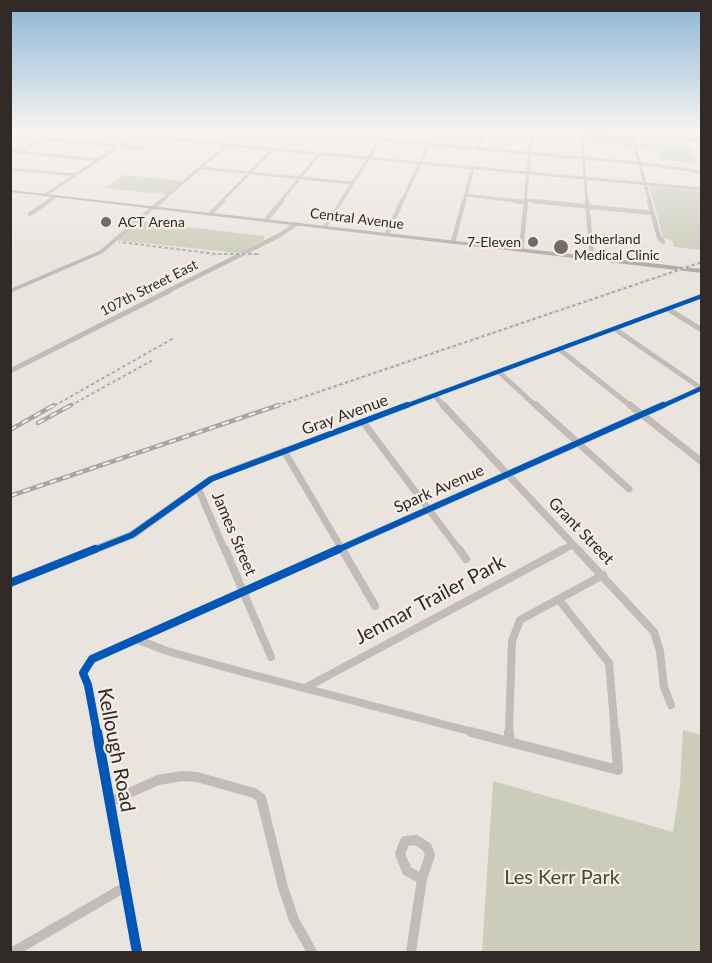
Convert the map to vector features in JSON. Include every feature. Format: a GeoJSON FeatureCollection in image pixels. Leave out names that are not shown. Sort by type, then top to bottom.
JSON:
{"type":"FeatureCollection","features":[{"type":"Feature","properties":{"kind":"main road","name":"Central Avenue"},"geometry":{"type":"LineString","coordinates":[[10,191],[702,271]]}},
{"type":"Feature","properties":{"kind":"street"},"geometry":{"type":"LineString","coordinates":[[65,175],[75,176]]}},
{"type":"Feature","properties":{"kind":"street"},"geometry":{"type":"LineString","coordinates":[[10,291],[101,252],[192,175]]}},
{"type":"Feature","properties":{"kind":"street"},"geometry":{"type":"LineString","coordinates":[[210,214],[248,175]]}},
{"type":"Feature","properties":{"kind":"street"},"geometry":{"type":"LineString","coordinates":[[269,175],[352,183]]}},
{"type":"Feature","properties":{"kind":"street"},"geometry":{"type":"LineString","coordinates":[[266,220],[302,175]]}},
{"type":"Feature","properties":{"kind":"street"},"geometry":{"type":"LineString","coordinates":[[325,227],[357,175]]}},
{"type":"Feature","properties":{"kind":"street"},"geometry":{"type":"LineString","coordinates":[[387,234],[414,175]]}},
{"type":"Feature","properties":{"kind":"street"},"geometry":{"type":"LineString","coordinates":[[453,242],[471,175]]}},
{"type":"Feature","properties":{"kind":"street"},"geometry":{"type":"LineString","coordinates":[[521,250],[528,175]]}},
{"type":"Feature","properties":{"kind":"street"},"geometry":{"type":"LineString","coordinates":[[550,175],[702,189]]}},
{"type":"Feature","properties":{"kind":"street"},"geometry":{"type":"LineString","coordinates":[[585,175],[592,258]]}},
{"type":"Feature","properties":{"kind":"street"},"geometry":{"type":"LineString","coordinates":[[642,175],[659,237],[663,242]]}},
{"type":"Feature","properties":{"kind":"street"},"geometry":{"type":"LineString","coordinates":[[45,195],[75,176]]}},
{"type":"Feature","properties":{"kind":"street"},"geometry":{"type":"LineString","coordinates":[[465,195],[652,213]]}},
{"type":"Feature","properties":{"kind":"street"},"geometry":{"type":"LineString","coordinates":[[30,214],[57,196]]}},
{"type":"Feature","properties":{"kind":"street","name":"107th Street East"},"geometry":{"type":"LineString","coordinates":[[10,371],[280,235],[296,224]]}},
{"type":"Feature","properties":{"kind":"street","name":"Gray Avenue"},"geometry":{"type":"LineString","coordinates":[[10,583],[132,535],[211,479],[702,296]]}},
{"type":"Feature","properties":{"kind":"street"},"geometry":{"type":"LineString","coordinates":[[668,309],[702,330]]}},
{"type":"Feature","properties":{"kind":"street"},"geometry":{"type":"LineString","coordinates":[[615,329],[701,389]]}},
{"type":"Feature","properties":{"kind":"street"},"geometry":{"type":"LineString","coordinates":[[559,349],[702,462]]}},
{"type":"Feature","properties":{"kind":"street"},"geometry":{"type":"LineString","coordinates":[[499,372],[629,489]]}},
{"type":"Feature","properties":{"kind":"street","name":"Spark Avenue"},"geometry":{"type":"LineString","coordinates":[[188,616],[701,389]]}},
{"type":"Feature","properties":{"kind":"street","name":"Grant Street"},"geometry":{"type":"LineString","coordinates":[[435,396],[654,632],[660,651],[664,687],[671,705]]}},
{"type":"Feature","properties":{"kind":"street"},"geometry":{"type":"LineString","coordinates":[[363,422],[466,559]]}},
{"type":"Feature","properties":{"kind":"street"},"geometry":{"type":"LineString","coordinates":[[284,452],[375,606]]}},
{"type":"Feature","properties":{"kind":"street","name":"James Street"},"geometry":{"type":"LineString","coordinates":[[198,488],[271,657]]}},
{"type":"Feature","properties":{"kind":"street","name":"Jenmar Trailer Park"},"geometry":{"type":"LineString","coordinates":[[305,687],[572,545]]}},
{"type":"Feature","properties":{"kind":"street"},"geometry":{"type":"LineString","coordinates":[[509,742],[514,631],[520,620],[603,575]]}},
{"type":"Feature","properties":{"kind":"street"},"geometry":{"type":"LineString","coordinates":[[136,639],[166,651],[618,770],[609,663],[560,600]]}},
{"type":"Feature","properties":{"kind":"street","name":"Kellough Road"},"geometry":{"type":"LineString","coordinates":[[137,952],[88,685],[83,673],[92,659],[188,616]]}},
{"type":"Feature","properties":{"kind":"street"},"geometry":{"type":"LineString","coordinates":[[109,802],[158,780],[182,776],[197,777],[254,793],[261,798],[283,887],[294,920],[312,952]]}},
{"type":"Feature","properties":{"kind":"street"},"geometry":{"type":"LineString","coordinates":[[411,952],[422,879]]}},
{"type":"Feature","properties":{"kind":"street"},"geometry":{"type":"LineString","coordinates":[[13,952],[125,887]]}},
{"type":"Feature","properties":{"kind":"green space"},"geometry":{"type":"Polygon","coordinates":[[[124,175],[185,181],[169,195],[105,188],[124,175]]]}},
{"type":"Feature","properties":{"kind":"green space"},"geometry":{"type":"Polygon","coordinates":[[[649,186],[701,191],[701,250],[674,247],[672,241],[663,237],[649,186]]]}},
{"type":"Feature","properties":{"kind":"green space"},"geometry":{"type":"Polygon","coordinates":[[[138,221],[264,236],[264,240],[238,253],[116,240],[138,221]]]}},
{"type":"Feature","properties":{"kind":"green space","name":"Les Kerr Park"},"geometry":{"type":"Polygon","coordinates":[[[683,730],[701,735],[701,952],[482,952],[493,781],[673,832],[680,785],[683,730]]]}},
{"type":"Feature","properties":{"kind":"railway"},"geometry":{"type":"LineString","coordinates":[[120,242],[216,254],[258,254]]}},
{"type":"Feature","properties":{"kind":"railway"},"geometry":{"type":"LineString","coordinates":[[274,407],[702,262]]}},
{"type":"Feature","properties":{"kind":"railway"},"geometry":{"type":"LineString","coordinates":[[52,407],[172,339]]}},
{"type":"Feature","properties":{"kind":"railway"},"geometry":{"type":"LineString","coordinates":[[68,407],[151,361]]}},
{"type":"Feature","properties":{"kind":"railway"},"geometry":{"type":"LineString","coordinates":[[10,430],[54,405]]}},
{"type":"Feature","properties":{"kind":"railway"},"geometry":{"type":"LineString","coordinates":[[38,423],[71,405]]}},
{"type":"Feature","properties":{"kind":"railway"},"geometry":{"type":"LineString","coordinates":[[10,496],[279,405]]}},
{"type":"Feature","properties":{"kind":"cycle path"},"geometry":{"type":"LineString","coordinates":[[10,583],[132,535],[211,479],[702,296]]}},
{"type":"Feature","properties":{"kind":"cycle path"},"geometry":{"type":"LineString","coordinates":[[137,952],[88,685],[83,673],[92,659],[702,388]]}},
{"type":"Feature","properties":{"kind":"place","name":"ACT Arena"},"geometry":{"type":"Point","coordinates":[106,222]}},
{"type":"Feature","properties":{"kind":"place","name":"7-Eleven"},"geometry":{"type":"Point","coordinates":[533,242]}},
{"type":"Feature","properties":{"kind":"place","name":"Sutherland Medical Clinic"},"geometry":{"type":"Point","coordinates":[561,247]}}]}
